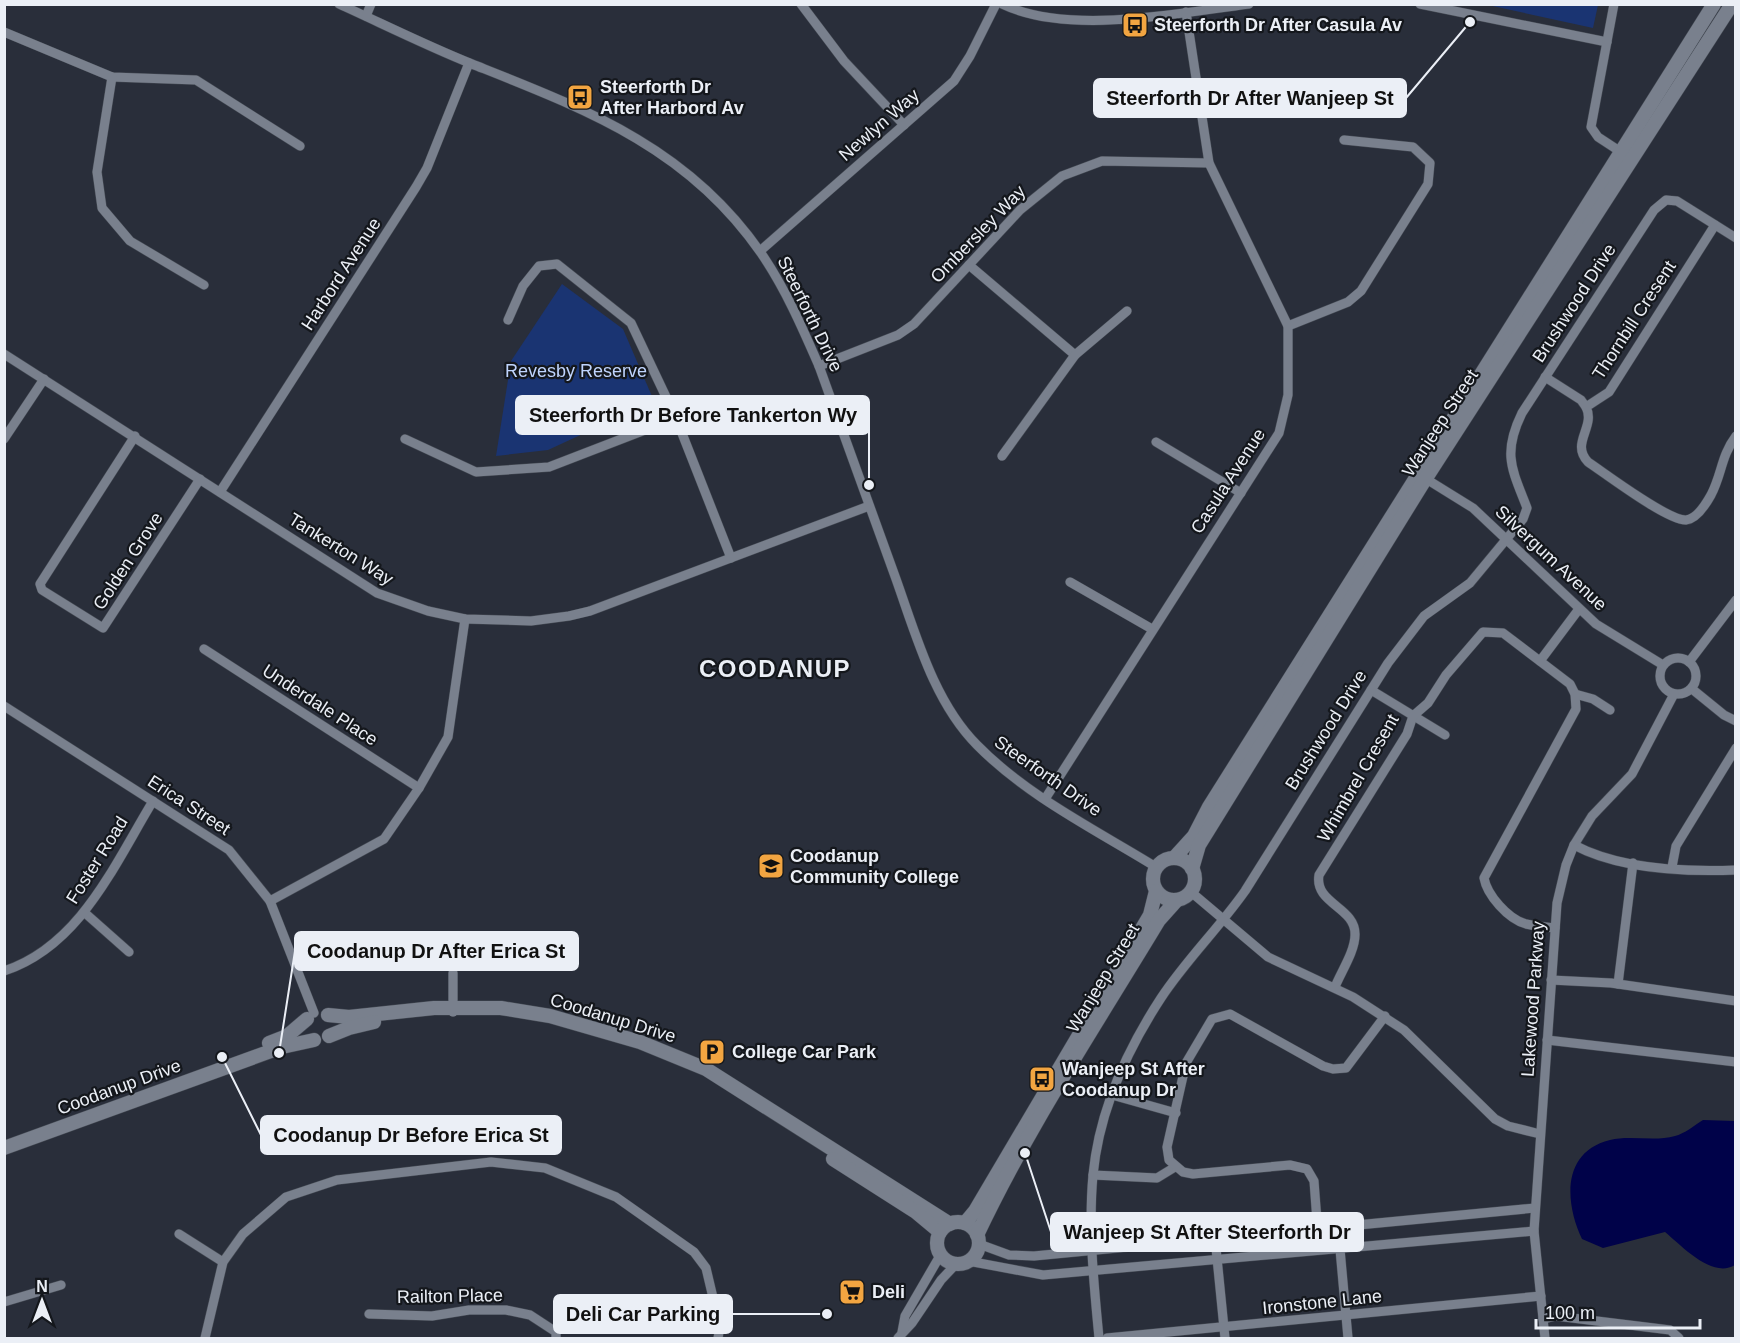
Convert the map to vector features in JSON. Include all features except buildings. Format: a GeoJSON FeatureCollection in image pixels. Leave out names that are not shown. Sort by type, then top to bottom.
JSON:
{"type":"FeatureCollection","features":[{"type":"Feature","properties":{"kind":"main road","name":"Wanjeep Street"},"geometry":{"type":"LineString","coordinates":[[1192,869],[1199,845],[1421,476],[1714,4]]}},
{"type":"Feature","properties":{"kind":"main road","name":"Wanjeep Street"},"geometry":{"type":"LineString","coordinates":[[1174,858],[1194,836],[1209,807],[1421,476],[1633,160],[1732,4]]}},
{"type":"Feature","properties":{"kind":"main road"},"geometry":{"type":"LineString","coordinates":[[1174,858],[1185,861],[1192,869],[1195,880],[1191,892],[1176,901],[1165,898],[1156,891],[1152,879],[1156,867],[1161,862],[1174,858]]}},
{"type":"Feature","properties":{"kind":"main road","name":"Wanjeep Street"},"geometry":{"type":"LineString","coordinates":[[952,1226],[975,1210],[1150,915],[1156,891]]}},
{"type":"Feature","properties":{"kind":"main road","name":"Wanjeep Street"},"geometry":{"type":"LineString","coordinates":[[978,1239],[1016,1158],[1160,920],[1176,901]]}},
{"type":"Feature","properties":{"kind":"main road","name":"Coodanup Drive"},"geometry":{"type":"LineString","coordinates":[[4,1139],[276,1041],[316,1016],[349,1017],[412,1009],[453,1011],[513,1017],[560,1025],[628,1045],[675,1063],[749,1105],[916,1212],[952,1226]]}},
{"type":"Feature","properties":{"kind":"main road","name":"Coodanup Drive"},"geometry":{"type":"LineString","coordinates":[[4,1148],[282,1047],[315,1040],[321,1041],[349,1028],[374,1022],[453,1011]]}},
{"type":"Feature","properties":{"kind":"main road"},"geometry":{"type":"LineString","coordinates":[[315,1040],[306,1032],[316,1016],[333,1028],[330,1036]]}},
{"type":"Feature","properties":{"kind":"main road"},"geometry":{"type":"LineString","coordinates":[[952,1226],[978,1239],[977,1251],[962,1262],[941,1254],[937,1243],[952,1226]]}},
{"type":"Feature","properties":{"kind":"street","name":"Steerforth Drive"},"geometry":{"type":"LineString","coordinates":[[339,4],[469,63],[572,103],[630,133],[697,182],[760,250],[786,295],[819,366],[928,667],[958,723],[976,745],[1001,768],[1045,799],[1156,867]]}},
{"type":"Feature","properties":{"kind":"street"},"geometry":{"type":"LineString","coordinates":[[366,16],[371,4]]}},
{"type":"Feature","properties":{"kind":"street"},"geometry":{"type":"LineString","coordinates":[[801,4],[844,61],[904,125]]}},
{"type":"Feature","properties":{"kind":"street","name":"Newlyn Way"},"geometry":{"type":"LineString","coordinates":[[760,250],[954,81],[970,56],[996,4]]}},
{"type":"Feature","properties":{"kind":"street"},"geometry":{"type":"LineString","coordinates":[[1002,4],[1038,15],[1090,20],[1249,4]]}},
{"type":"Feature","properties":{"kind":"street"},"geometry":{"type":"LineString","coordinates":[[1420,4],[1607,42]]}},
{"type":"Feature","properties":{"kind":"street"},"geometry":{"type":"LineString","coordinates":[[1614,4],[1591,127],[1598,137],[1633,160]]}},
{"type":"Feature","properties":{"kind":"street","name":"Casula Avenue"},"geometry":{"type":"LineString","coordinates":[[1045,799],[1152,629],[1280,433],[1288,395],[1288,326],[1209,163],[1186,12]]}},
{"type":"Feature","properties":{"kind":"street"},"geometry":{"type":"LineString","coordinates":[[4,32],[112,77],[196,80],[300,146]]}},
{"type":"Feature","properties":{"kind":"street","name":"Harbord Avenue"},"geometry":{"type":"LineString","coordinates":[[220,492],[416,187],[427,168],[469,63]]}},
{"type":"Feature","properties":{"kind":"street"},"geometry":{"type":"LineString","coordinates":[[112,77],[97,172],[102,208],[130,241],[204,285]]}},
{"type":"Feature","properties":{"kind":"street"},"geometry":{"type":"LineString","coordinates":[[1288,326],[1348,302],[1361,291],[1428,184],[1430,163],[1413,147],[1344,140]]}},
{"type":"Feature","properties":{"kind":"street","name":"Ombersley Way"},"geometry":{"type":"LineString","coordinates":[[819,366],[898,335],[914,324],[1020,210],[1062,176],[1102,161],[1209,163]]}},
{"type":"Feature","properties":{"kind":"street","name":"Brushwood Drive"},"geometry":{"type":"LineString","coordinates":[[1099,1338],[1093,1271],[1093,1175],[1112,1095],[1136,1040],[1161,998],[1192,956],[1224,921],[1371,690],[1424,616],[1470,583],[1507,541],[1527,508],[1512,473],[1509,453],[1512,433],[1545,377],[1654,210],[1666,200],[1677,201],[1715,225]]}},
{"type":"Feature","properties":{"kind":"street"},"geometry":{"type":"LineString","coordinates":[[1715,225],[1736,238]]}},
{"type":"Feature","properties":{"kind":"street","name":"Thornbill Cresent"},"geometry":{"type":"LineString","coordinates":[[1586,407],[1609,392],[1715,225]]}},
{"type":"Feature","properties":{"kind":"street"},"geometry":{"type":"LineString","coordinates":[[508,320],[523,286],[539,266],[556,264],[631,323],[676,418],[731,558]]}},
{"type":"Feature","properties":{"kind":"street"},"geometry":{"type":"LineString","coordinates":[[969,265],[1075,355]]}},
{"type":"Feature","properties":{"kind":"street"},"geometry":{"type":"LineString","coordinates":[[1002,456],[1075,355],[1126,311]]}},
{"type":"Feature","properties":{"kind":"street","name":"Tankerton Way"},"geometry":{"type":"LineString","coordinates":[[4,354],[377,593],[428,611],[465,619],[531,621],[590,611],[868,506]]}},
{"type":"Feature","properties":{"kind":"street"},"geometry":{"type":"LineString","coordinates":[[1545,377],[1581,400],[1586,407],[1590,418],[1581,440],[1584,457],[1658,508],[1682,519],[1688,520],[1697,515],[1711,495],[1724,452],[1736,436]]}},
{"type":"Feature","properties":{"kind":"street"},"geometry":{"type":"LineString","coordinates":[[4,440],[44,380]]}},
{"type":"Feature","properties":{"kind":"street"},"geometry":{"type":"LineString","coordinates":[[405,439],[476,472],[549,467],[676,418]]}},
{"type":"Feature","properties":{"kind":"street","name":"Golden Grove"},"geometry":{"type":"LineString","coordinates":[[135,436],[40,584],[42,590],[103,628],[200,479]]}},
{"type":"Feature","properties":{"kind":"street"},"geometry":{"type":"LineString","coordinates":[[1156,442],[1241,493]]}},
{"type":"Feature","properties":{"kind":"street","name":"Silvergum Avenue"},"geometry":{"type":"LineString","coordinates":[[1421,476],[1473,508],[1596,624],[1663,665]]}},
{"type":"Feature","properties":{"kind":"street"},"geometry":{"type":"LineString","coordinates":[[1071,582],[1152,629]]}},
{"type":"Feature","properties":{"kind":"street"},"geometry":{"type":"LineString","coordinates":[[1689,662],[1736,600]]}},
{"type":"Feature","properties":{"kind":"street"},"geometry":{"type":"LineString","coordinates":[[1540,661],[1579,609]]}},
{"type":"Feature","properties":{"kind":"street"},"geometry":{"type":"LineString","coordinates":[[270,901],[384,839],[419,788],[448,737],[465,619]]}},
{"type":"Feature","properties":{"kind":"street","name":"Whimbrel Cresent"},"geometry":{"type":"LineString","coordinates":[[1335,987],[1355,938],[1354,926],[1348,916],[1323,895],[1318,885],[1319,875],[1407,734],[1413,716],[1428,703],[1446,675],[1483,632],[1503,633],[1570,684],[1575,694],[1593,699],[1610,710]]}},
{"type":"Feature","properties":{"kind":"street","name":"Underdale Place"},"geometry":{"type":"LineString","coordinates":[[204,649],[419,788]]}},
{"type":"Feature","properties":{"kind":"street"},"geometry":{"type":"LineString","coordinates":[[1680,658],[1689,662],[1695,669],[1696,679],[1692,688],[1683,694],[1674,694],[1664,688],[1660,677],[1663,665],[1680,658]]}},
{"type":"Feature","properties":{"kind":"street"},"geometry":{"type":"LineString","coordinates":[[1692,688],[1724,715],[1736,721]]}},
{"type":"Feature","properties":{"kind":"street"},"geometry":{"type":"LineString","coordinates":[[1371,690],[1444,735]]}},
{"type":"Feature","properties":{"kind":"street"},"geometry":{"type":"LineString","coordinates":[[1555,928],[1524,923],[1514,918],[1486,890],[1484,879],[1576,709],[1575,694]]}},
{"type":"Feature","properties":{"kind":"street","name":"Lakewood Parkway"},"geometry":{"type":"LineString","coordinates":[[1545,1338],[1534,1231],[1557,903],[1566,865],[1574,845],[1592,816],[1632,774],[1674,694]]}},
{"type":"Feature","properties":{"kind":"street","name":"Erica Street"},"geometry":{"type":"LineString","coordinates":[[4,706],[229,850],[270,901],[316,1016]]}},
{"type":"Feature","properties":{"kind":"street"},"geometry":{"type":"LineString","coordinates":[[1672,867],[1676,846],[1736,748]]}},
{"type":"Feature","properties":{"kind":"street","name":"Foster Road"},"geometry":{"type":"LineString","coordinates":[[4,971],[43,954],[85,913],[153,801]]}},
{"type":"Feature","properties":{"kind":"street"},"geometry":{"type":"LineString","coordinates":[[1574,845],[1609,860],[1705,871],[1736,870]]}},
{"type":"Feature","properties":{"kind":"street"},"geometry":{"type":"LineString","coordinates":[[1617,984],[1633,863]]}},
{"type":"Feature","properties":{"kind":"street"},"geometry":{"type":"LineString","coordinates":[[1191,892],[1268,957],[1335,987],[1385,1016],[1422,1046],[1479,1106],[1495,1119],[1508,1126],[1540,1134]]}},
{"type":"Feature","properties":{"kind":"street"},"geometry":{"type":"LineString","coordinates":[[85,913],[129,951]]}},
{"type":"Feature","properties":{"kind":"street"},"geometry":{"type":"LineString","coordinates":[[453,973],[453,1011]]}},
{"type":"Feature","properties":{"kind":"street"},"geometry":{"type":"LineString","coordinates":[[1551,980],[1617,984],[1638,989],[1736,1001]]}},
{"type":"Feature","properties":{"kind":"street"},"geometry":{"type":"LineString","coordinates":[[1319,1248],[1314,1181],[1308,1169],[1300,1166],[1193,1174],[1175,1167],[1167,1154],[1186,1063],[1212,1019],[1217,1016],[1237,1017],[1306,1058],[1333,1069],[1341,1069],[1351,1064],[1385,1016]]}},
{"type":"Feature","properties":{"kind":"street"},"geometry":{"type":"LineString","coordinates":[[1547,1040],[1736,1062]]}},
{"type":"Feature","properties":{"kind":"street"},"geometry":{"type":"LineString","coordinates":[[1112,1095],[1176,1113]]}},
{"type":"Feature","properties":{"kind":"street"},"geometry":{"type":"LineString","coordinates":[[205,1338],[223,1262],[243,1234],[286,1197],[338,1180],[491,1162],[545,1167],[616,1197],[694,1252],[706,1268],[720,1327],[718,1338]]}},
{"type":"Feature","properties":{"kind":"street"},"geometry":{"type":"LineString","coordinates":[[1093,1175],[1157,1178],[1175,1167]]}},
{"type":"Feature","properties":{"kind":"street"},"geometry":{"type":"LineString","coordinates":[[978,1239],[1009,1255],[1034,1256],[1535,1208]]}},
{"type":"Feature","properties":{"kind":"street"},"geometry":{"type":"LineString","coordinates":[[1338,1227],[1348,1338]]}},
{"type":"Feature","properties":{"kind":"street"},"geometry":{"type":"LineString","coordinates":[[900,1335],[912,1323],[941,1280],[962,1262],[1043,1275],[1340,1246],[1534,1231]]}},
{"type":"Feature","properties":{"kind":"street"},"geometry":{"type":"LineString","coordinates":[[179,1234],[223,1262]]}},
{"type":"Feature","properties":{"kind":"street"},"geometry":{"type":"LineString","coordinates":[[1215,1238],[1225,1338]]}},
{"type":"Feature","properties":{"kind":"street"},"geometry":{"type":"LineString","coordinates":[[900,1335],[905,1316],[941,1254]]}},
{"type":"Feature","properties":{"kind":"street"},"geometry":{"type":"LineString","coordinates":[[4,1302],[61,1285]]}},
{"type":"Feature","properties":{"kind":"street","name":"Ironstone Lane"},"geometry":{"type":"LineString","coordinates":[[1107,1338],[1541,1296]]}},
{"type":"Feature","properties":{"kind":"street","name":"Railton Place"},"geometry":{"type":"LineString","coordinates":[[369,1314],[432,1316],[469,1310],[506,1310],[530,1315],[556,1332],[556,1338]]}},
{"type":"Feature","properties":{"kind":"street"},"geometry":{"type":"LineString","coordinates":[[1543,1319],[1556,1316],[1670,1330],[1679,1338]]}},
{"type":"Feature","properties":{"kind":"green space"},"geometry":{"type":"Polygon","coordinates":[[[1598,4],[1593,28],[1488,5],[1598,4]]]}},
{"type":"Feature","properties":{"kind":"green space","name":"Revesby Reserve"},"geometry":{"type":"Polygon","coordinates":[[[562,284],[623,329],[654,401],[548,450],[496,456],[511,361],[562,284]]]}},
{"type":"Feature","properties":{"kind":"shaded area"},"geometry":{"type":"Polygon","coordinates":[[[1703,1120],[1735,1121],[1735,1265],[1717,1268],[1707,1264],[1665,1232],[1603,1248],[1582,1239],[1576,1225],[1570,1195],[1575,1167],[1583,1155],[1594,1146],[1610,1140],[1675,1136],[1703,1120]]]}},
{"type":"Feature","properties":{"kind":"place","name":"Steerforth Dr After Wanjeep St"},"geometry":{"type":"Point","coordinates":[1470,22]}},
{"type":"Feature","properties":{"kind":"place","name":"Steerforth Dr After Casula Av"},"geometry":{"type":"Point","coordinates":[1135,25]}},
{"type":"Feature","properties":{"kind":"place","name":"Steerforth Dr After Harbord Av"},"geometry":{"type":"Point","coordinates":[580,97]}},
{"type":"Feature","properties":{"kind":"place","name":"Steerforth Dr Before Tankerton Wy"},"geometry":{"type":"Point","coordinates":[869,485]}},
{"type":"Feature","properties":{"kind":"place","name":"Coodanup Community College"},"geometry":{"type":"Point","coordinates":[771,866]}},
{"type":"Feature","properties":{"kind":"place","name":"College Car Park"},"geometry":{"type":"Point","coordinates":[712,1052]}},
{"type":"Feature","properties":{"kind":"place","name":"Coodanup Dr After Erica St"},"geometry":{"type":"Point","coordinates":[279,1053]}},
{"type":"Feature","properties":{"kind":"place","name":"Coodanup Dr Before Erica St"},"geometry":{"type":"Point","coordinates":[222,1057]}},
{"type":"Feature","properties":{"kind":"place","name":"Wanjeep St After Coodanup Dr"},"geometry":{"type":"Point","coordinates":[1042,1079]}},
{"type":"Feature","properties":{"kind":"place","name":"Wanjeep St After Steerforth Dr"},"geometry":{"type":"Point","coordinates":[1025,1153]}},
{"type":"Feature","properties":{"kind":"place","name":"Deli"},"geometry":{"type":"Point","coordinates":[852,1292]}},
{"type":"Feature","properties":{"kind":"place","name":"Deli Car Parking"},"geometry":{"type":"Point","coordinates":[827,1314]}},
{"type":"Feature","properties":{"kind":"district","name":"COODANUP"},"geometry":{"type":"Point","coordinates":[775,669]}}]}
